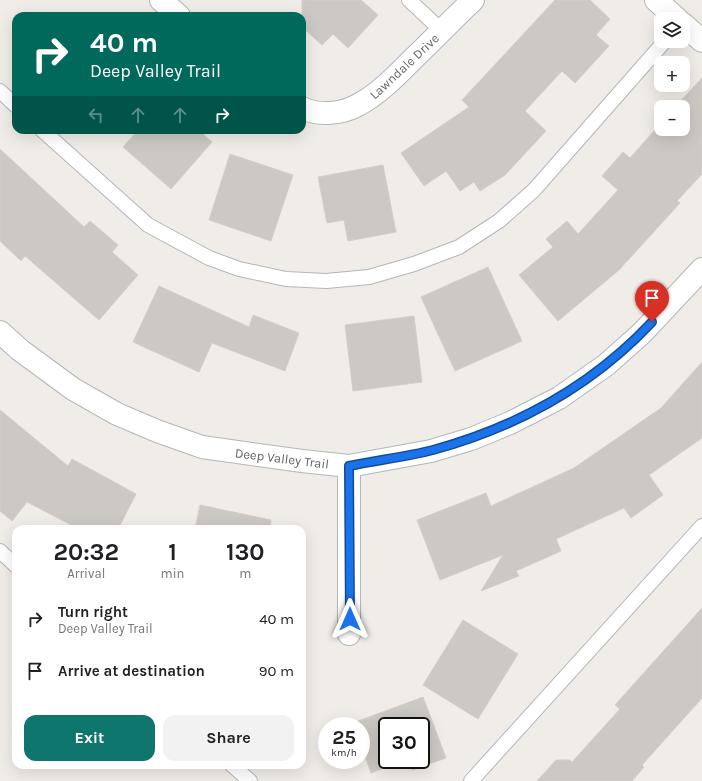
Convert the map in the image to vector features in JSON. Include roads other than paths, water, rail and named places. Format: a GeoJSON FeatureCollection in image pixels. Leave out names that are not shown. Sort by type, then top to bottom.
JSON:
{"type":"FeatureCollection","features":[{"type":"Feature","properties":{"kind":"street"},"geometry":{"type":"LineString","coordinates":[[161,0],[174,12]]}},
{"type":"Feature","properties":{"kind":"street","name":"Lawndale Drive"},"geometry":{"type":"LineString","coordinates":[[306,110],[333,114],[357,106],[374,95],[473,0]]}},
{"type":"Feature","properties":{"kind":"street"},"geometry":{"type":"LineString","coordinates":[[656,0],[669,12]]}},
{"type":"Feature","properties":{"kind":"street"},"geometry":{"type":"LineString","coordinates":[[690,30],[702,41]]}},
{"type":"Feature","properties":{"kind":"street","name":"Deep Valley Trail"},"geometry":{"type":"LineString","coordinates":[[0,332],[20,350],[73,389],[117,414],[157,431],[202,447],[349,466],[431,451],[471,439],[510,423],[559,398],[606,365],[642,333],[702,269]]}},
{"type":"Feature","properties":{"kind":"street"},"geometry":{"type":"LineString","coordinates":[[349,466],[350,634]]}},
{"type":"Feature","properties":{"kind":"lane"},"geometry":{"type":"LineString","coordinates":[[409,0],[442,31]]}},
{"type":"Feature","properties":{"kind":"lane"},"geometry":{"type":"LineString","coordinates":[[47,134],[148,224],[210,258],[239,269],[286,279],[326,281],[369,277],[414,264],[458,247],[499,221],[534,190],[659,48]]}},
{"type":"Feature","properties":{"kind":"lane"},"geometry":{"type":"LineString","coordinates":[[0,91],[12,102]]}},
{"type":"Feature","properties":{"kind":"lane"},"geometry":{"type":"LineString","coordinates":[[471,781],[702,526]]}},
{"type":"Feature","properties":{"kind":"lane"},"geometry":{"type":"LineString","coordinates":[[0,551],[12,562]]}},
{"type":"Feature","properties":{"kind":"lane"},"geometry":{"type":"LineString","coordinates":[[236,769],[250,781]]}}]}
